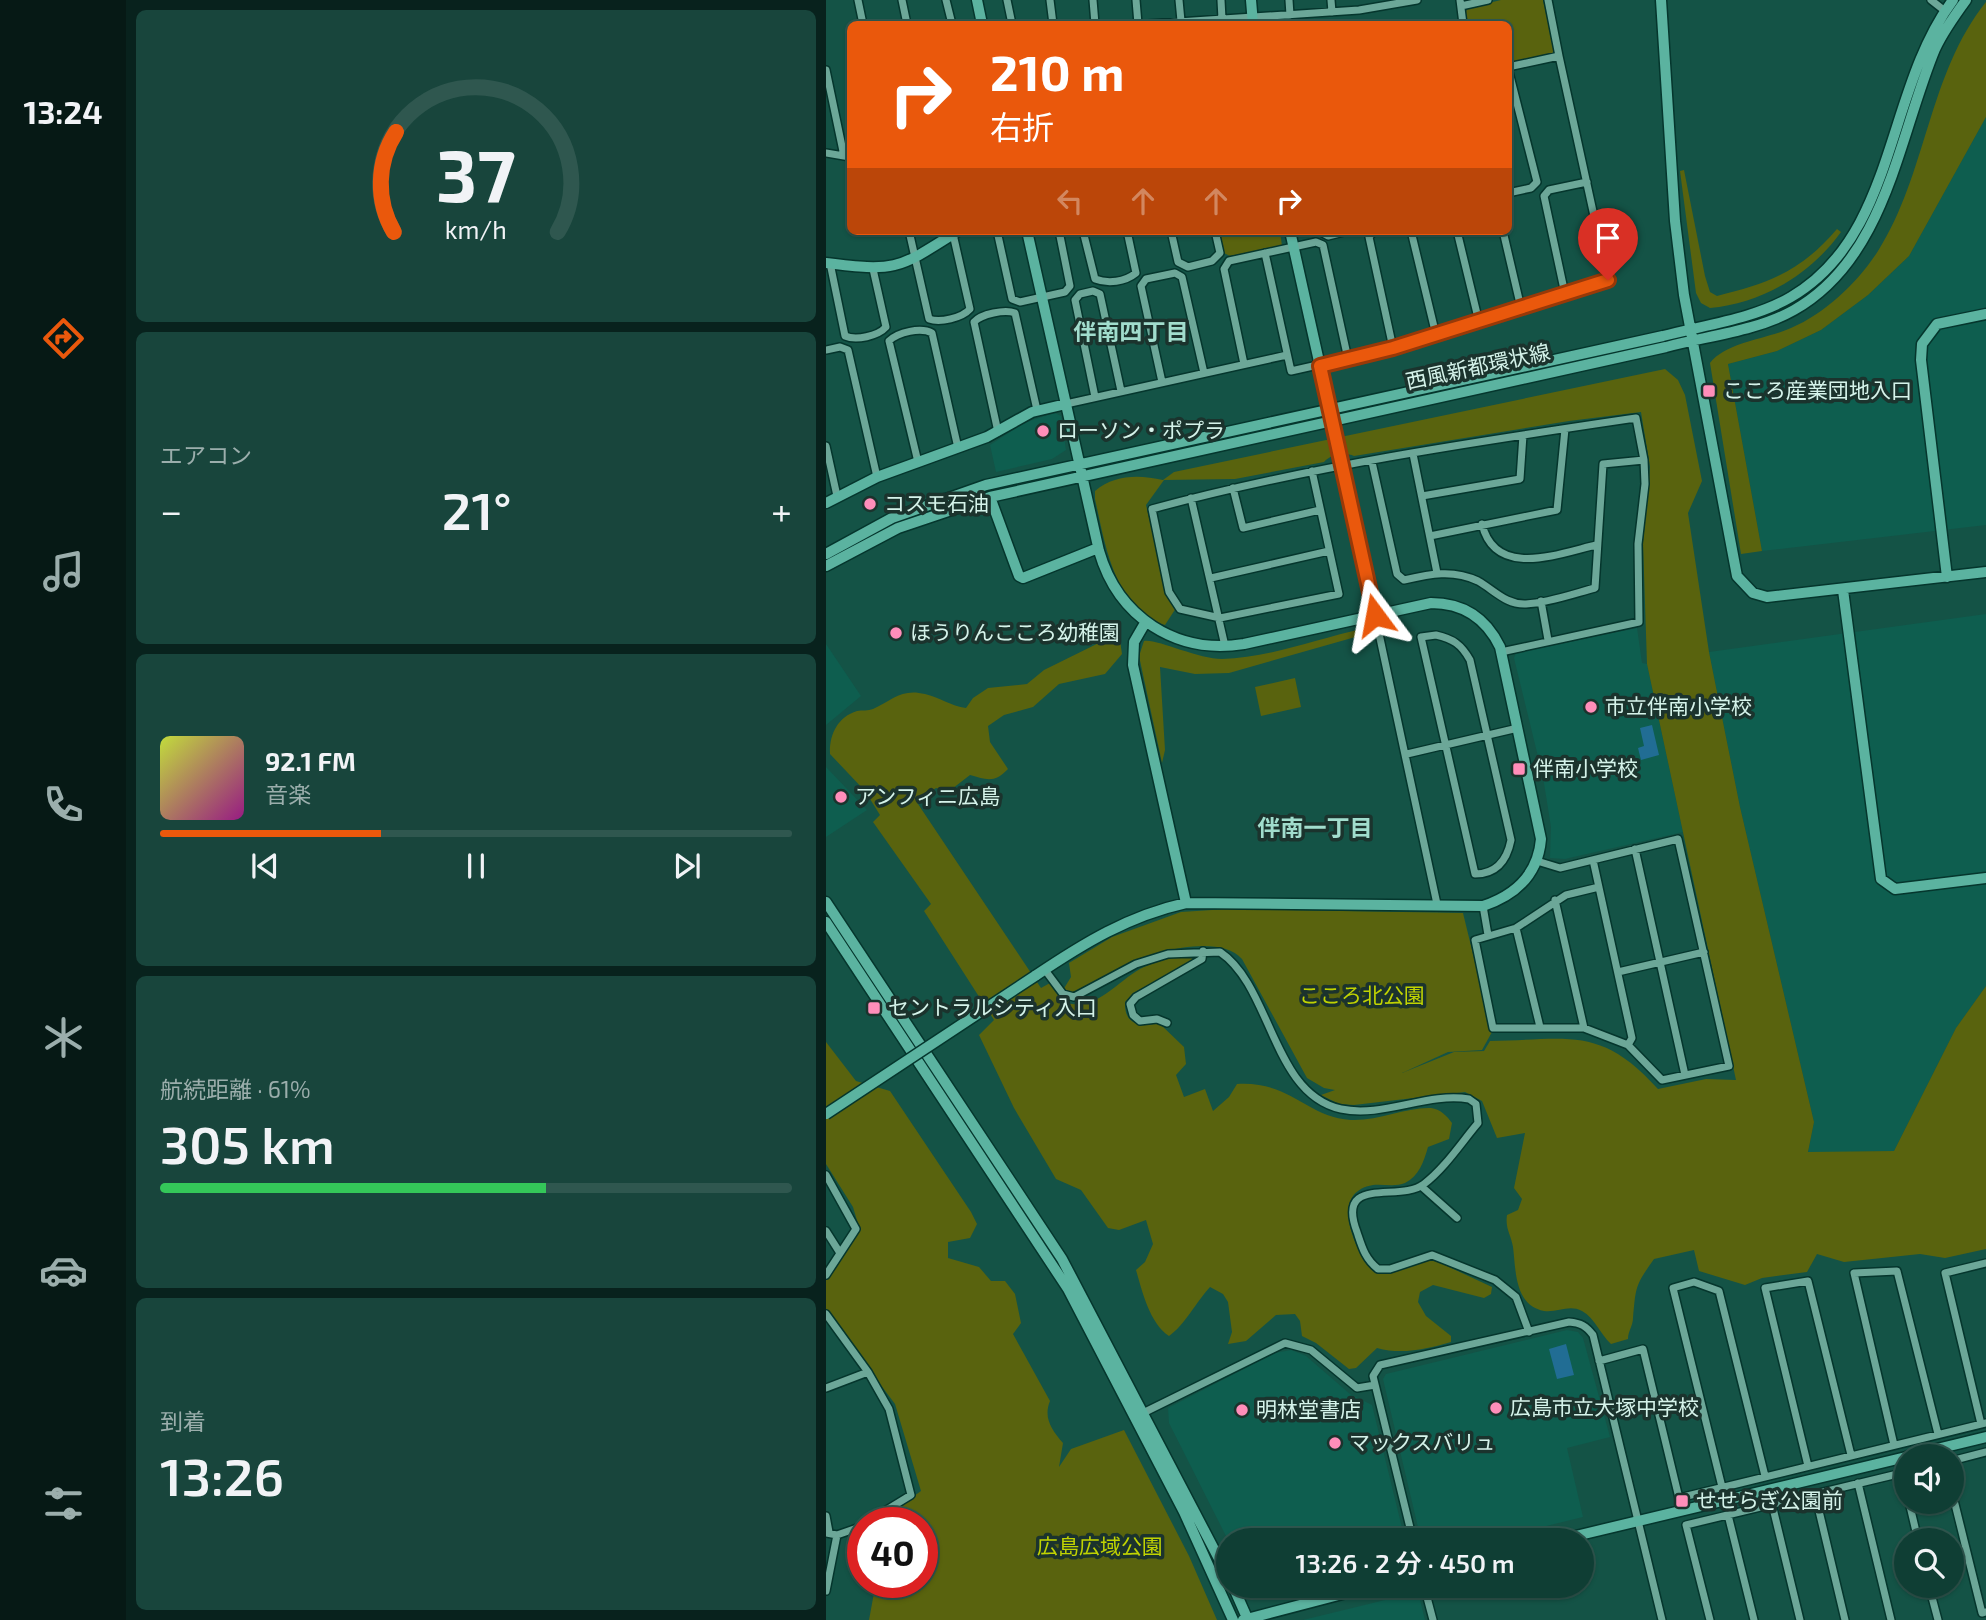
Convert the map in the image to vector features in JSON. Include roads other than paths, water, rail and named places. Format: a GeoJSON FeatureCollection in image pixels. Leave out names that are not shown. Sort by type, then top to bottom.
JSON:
{"type":"FeatureCollection","features":[{"type":"Feature","properties":{"kind":"street"},"geometry":{"type":"LineString","coordinates":[[858,0],[862,21]]}},
{"type":"Feature","properties":{"kind":"street"},"geometry":{"type":"LineString","coordinates":[[902,0],[906,21]]}},
{"type":"Feature","properties":{"kind":"street"},"geometry":{"type":"LineString","coordinates":[[946,0],[951,21]]}},
{"type":"Feature","properties":{"kind":"street"},"geometry":{"type":"LineString","coordinates":[[976,0],[981,21]]}},
{"type":"Feature","properties":{"kind":"street"},"geometry":{"type":"LineString","coordinates":[[1007,0],[1011,21]]}},
{"type":"Feature","properties":{"kind":"street"},"geometry":{"type":"LineString","coordinates":[[1050,0],[1053,21]]}},
{"type":"Feature","properties":{"kind":"street"},"geometry":{"type":"LineString","coordinates":[[1093,0],[1095,21]]}},
{"type":"Feature","properties":{"kind":"street"},"geometry":{"type":"LineString","coordinates":[[1136,0],[1138,21]]}},
{"type":"Feature","properties":{"kind":"street"},"geometry":{"type":"LineString","coordinates":[[1179,0],[1181,21],[1253,21],[1417,0]]}},
{"type":"Feature","properties":{"kind":"street"},"geometry":{"type":"LineString","coordinates":[[1221,0],[1222,19]]}},
{"type":"Feature","properties":{"kind":"street"},"geometry":{"type":"LineString","coordinates":[[1251,0],[1253,21]]}},
{"type":"Feature","properties":{"kind":"street"},"geometry":{"type":"LineString","coordinates":[[1289,0],[1290,15]]}},
{"type":"Feature","properties":{"kind":"street"},"geometry":{"type":"LineString","coordinates":[[1331,0],[1332,12]]}},
{"type":"Feature","properties":{"kind":"street"},"geometry":{"type":"LineString","coordinates":[[1463,21],[1460,3],[1488,0]]}},
{"type":"Feature","properties":{"kind":"street"},"geometry":{"type":"LineString","coordinates":[[1265,253],[1291,371],[1321,370],[1348,359],[1479,322],[1608,280],[1548,0]]}},
{"type":"Feature","properties":{"kind":"street"},"geometry":{"type":"LineString","coordinates":[[1661,0],[1675,220],[1691,329],[1737,576],[1753,593],[1767,597],[1986,572]]}},
{"type":"Feature","properties":{"kind":"street"},"geometry":{"type":"LineString","coordinates":[[1931,0],[1945,11]]}},
{"type":"Feature","properties":{"kind":"street","name":"西風新都環状線"},"geometry":{"type":"LineString","coordinates":[[827,549],[892,518],[952,496],[1079,462],[1691,329],[1788,299],[1833,264],[1863,218],[1926,42],[1953,0]]}},
{"type":"Feature","properties":{"kind":"street","name":"西風新都環状線"},"geometry":{"type":"LineString","coordinates":[[826,566],[898,528],[990,496],[1693,340],[1767,322],[1793,311],[1816,295],[1844,267],[1871,226],[1936,47],[1966,0]]}},
{"type":"Feature","properties":{"kind":"street"},"geometry":{"type":"LineString","coordinates":[[1512,66],[1559,56]]}},
{"type":"Feature","properties":{"kind":"street"},"geometry":{"type":"LineString","coordinates":[[826,70],[847,156],[826,153]]}},
{"type":"Feature","properties":{"kind":"street"},"geometry":{"type":"LineString","coordinates":[[1512,83],[1537,183],[1531,188],[1512,193]]}},
{"type":"Feature","properties":{"kind":"street"},"geometry":{"type":"LineString","coordinates":[[1565,294],[1544,196],[1549,190],[1587,182]]}},
{"type":"Feature","properties":{"kind":"street"},"geometry":{"type":"LineString","coordinates":[[910,235],[929,319],[935,321],[965,314],[970,309],[956,235]]}},
{"type":"Feature","properties":{"kind":"street"},"geometry":{"type":"LineString","coordinates":[[873,269],[886,327],[881,332],[852,339],[845,336],[828,263],[873,269],[897,266],[953,235]]}},
{"type":"Feature","properties":{"kind":"street"},"geometry":{"type":"LineString","coordinates":[[998,235],[1013,300],[1020,302],[1065,291],[1071,285],[1060,235]]}},
{"type":"Feature","properties":{"kind":"street"},"geometry":{"type":"LineString","coordinates":[[826,1114],[1035,976],[1123,922],[1186,903],[1483,906],[1500,900],[1519,887],[1537,861],[1540,825],[1501,652],[1484,623],[1460,607],[1431,603],[1225,646],[1186,642],[1145,622],[1116,591],[1098,548],[1028,235]]}},
{"type":"Feature","properties":{"kind":"street"},"geometry":{"type":"LineString","coordinates":[[1084,235],[1095,279],[1105,283],[1129,278],[1136,273],[1128,235]]}},
{"type":"Feature","properties":{"kind":"street"},"geometry":{"type":"LineString","coordinates":[[1172,235],[1178,262],[1188,267],[1212,261],[1220,253],[1216,235]]}},
{"type":"Feature","properties":{"kind":"street"},"geometry":{"type":"LineString","coordinates":[[1291,235],[1437,904]]}},
{"type":"Feature","properties":{"kind":"street"},"geometry":{"type":"LineString","coordinates":[[1370,235],[1368,237],[1393,348]]}},
{"type":"Feature","properties":{"kind":"street"},"geometry":{"type":"LineString","coordinates":[[1412,235],[1436,335]]}},
{"type":"Feature","properties":{"kind":"street"},"geometry":{"type":"LineString","coordinates":[[1459,235],[1479,322]]}},
{"type":"Feature","properties":{"kind":"street"},"geometry":{"type":"LineString","coordinates":[[1504,235],[1521,308]]}},
{"type":"Feature","properties":{"kind":"street"},"geometry":{"type":"LineString","coordinates":[[1244,364],[1224,269],[1228,261],[1316,242],[1323,245],[1348,359]]}},
{"type":"Feature","properties":{"kind":"street"},"geometry":{"type":"LineString","coordinates":[[1163,382],[1141,286],[1146,279],[1175,273],[1182,277],[1204,373]]}},
{"type":"Feature","properties":{"kind":"street"},"geometry":{"type":"LineString","coordinates":[[1095,397],[1075,300],[1080,294],[1093,291],[1100,294],[1121,391]]}},
{"type":"Feature","properties":{"kind":"street"},"geometry":{"type":"LineString","coordinates":[[998,432],[974,322],[978,317],[1009,311],[1015,313],[1037,410]]}},
{"type":"Feature","properties":{"kind":"street"},"geometry":{"type":"LineString","coordinates":[[1947,577],[1921,360],[1923,344],[1937,324],[1986,314]]}},
{"type":"Feature","properties":{"kind":"street"},"geometry":{"type":"LineString","coordinates":[[918,462],[889,341],[894,335],[925,329],[932,333],[958,448]]}},
{"type":"Feature","properties":{"kind":"street"},"geometry":{"type":"LineString","coordinates":[[826,351],[840,347],[848,350],[877,477]]}},
{"type":"Feature","properties":{"kind":"street"},"geometry":{"type":"LineString","coordinates":[[826,503],[877,477],[998,432],[1037,410],[1287,355]]}},
{"type":"Feature","properties":{"kind":"street"},"geometry":{"type":"LineString","coordinates":[[1312,471],[1339,594],[1220,618],[1180,609],[1169,592],[1152,509],[1340,462],[1372,462],[1636,418],[1644,460],[1637,556],[1639,622],[1501,652]]}},
{"type":"Feature","properties":{"kind":"street"},"geometry":{"type":"LineString","coordinates":[[1430,536],[1557,510],[1565,429]]}},
{"type":"Feature","properties":{"kind":"street"},"geometry":{"type":"LineString","coordinates":[[1422,496],[1520,479],[1523,435]]}},
{"type":"Feature","properties":{"kind":"street"},"geometry":{"type":"LineString","coordinates":[[826,446],[837,496]]}},
{"type":"Feature","properties":{"kind":"street"},"geometry":{"type":"LineString","coordinates":[[1413,454],[1437,573]]}},
{"type":"Feature","properties":{"kind":"street"},"geometry":{"type":"LineString","coordinates":[[1372,462],[1397,574],[1404,580],[1437,573],[1460,575],[1478,582],[1508,601],[1525,604],[1595,589],[1602,464],[1644,460]]}},
{"type":"Feature","properties":{"kind":"street"},"geometry":{"type":"LineString","coordinates":[[1233,488],[1243,528],[1320,510]]}},
{"type":"Feature","properties":{"kind":"street"},"geometry":{"type":"LineString","coordinates":[[990,496],[1019,576],[1023,578],[1098,548]]}},
{"type":"Feature","properties":{"kind":"street"},"geometry":{"type":"LineString","coordinates":[[1191,498],[1225,646]]}},
{"type":"Feature","properties":{"kind":"street"},"geometry":{"type":"LineString","coordinates":[[1482,524],[1493,545],[1516,560],[1528,560],[1596,545]]}},
{"type":"Feature","properties":{"kind":"street"},"geometry":{"type":"LineString","coordinates":[[1211,578],[1329,551]]}},
{"type":"Feature","properties":{"kind":"street"},"geometry":{"type":"LineString","coordinates":[[1843,590],[1881,879],[1895,889],[1986,878]]}},
{"type":"Feature","properties":{"kind":"street"},"geometry":{"type":"LineString","coordinates":[[1541,601],[1548,640]]}},
{"type":"Feature","properties":{"kind":"street"},"geometry":{"type":"LineString","coordinates":[[1145,622],[1134,642],[1133,666],[1186,903]]}},
{"type":"Feature","properties":{"kind":"street"},"geometry":{"type":"LineString","coordinates":[[1436,635],[1450,638],[1463,646],[1470,660],[1511,840],[1508,855],[1499,867],[1484,874],[1475,874],[1448,746],[1421,638],[1436,635]]}},
{"type":"Feature","properties":{"kind":"street"},"geometry":{"type":"LineString","coordinates":[[1406,754],[1518,728]]}},
{"type":"Feature","properties":{"kind":"street"},"geometry":{"type":"LineString","coordinates":[[1537,861],[1560,868],[1678,839],[1729,1066],[1662,1080],[1628,1045],[1584,1028],[1493,1028],[1475,940],[1516,928],[1555,900],[1599,887]]}},
{"type":"Feature","properties":{"kind":"street"},"geometry":{"type":"LineString","coordinates":[[1635,849],[1685,1075]]}},
{"type":"Feature","properties":{"kind":"street"},"geometry":{"type":"LineString","coordinates":[[1593,860],[1632,1038],[1628,1045]]}},
{"type":"Feature","properties":{"kind":"street"},"geometry":{"type":"LineString","coordinates":[[1555,900],[1584,1028]]}},
{"type":"Feature","properties":{"kind":"street"},"geometry":{"type":"LineString","coordinates":[[826,902],[1058,1252],[1145,1412],[1216,1552]]}},
{"type":"Feature","properties":{"kind":"street"},"geometry":{"type":"LineString","coordinates":[[1483,906],[1488,935]]}},
{"type":"Feature","properties":{"kind":"street"},"geometry":{"type":"LineString","coordinates":[[826,922],[1068,1289],[1184,1512],[1233,1620]]}},
{"type":"Feature","properties":{"kind":"street"},"geometry":{"type":"LineString","coordinates":[[1516,928],[1540,1027]]}},
{"type":"Feature","properties":{"kind":"street"},"geometry":{"type":"LineString","coordinates":[[1167,1023],[1161,1019],[1140,1021],[1133,1015],[1130,1004],[1136,997],[1202,959],[1203,951]]}},
{"type":"Feature","properties":{"kind":"street"},"geometry":{"type":"LineString","coordinates":[[1045,970],[1063,994],[1074,998],[1136,964],[1168,954],[1220,952],[1230,959],[1297,1080],[1324,1105],[1363,1111],[1461,1098],[1476,1104],[1478,1123],[1421,1186],[1397,1192],[1376,1191],[1356,1201],[1352,1212],[1353,1224],[1371,1264],[1378,1269],[1390,1269],[1432,1255],[1495,1280],[1516,1297],[1529,1332]]}},
{"type":"Feature","properties":{"kind":"street"},"geometry":{"type":"LineString","coordinates":[[1618,972],[1704,952]]}},
{"type":"Feature","properties":{"kind":"street"},"geometry":{"type":"LineString","coordinates":[[826,1175],[856,1228],[826,1275]]}},
{"type":"Feature","properties":{"kind":"street"},"geometry":{"type":"LineString","coordinates":[[1421,1186],[1457,1218]]}},
{"type":"Feature","properties":{"kind":"street"},"geometry":{"type":"LineString","coordinates":[[826,1231],[840,1253]]}},
{"type":"Feature","properties":{"kind":"street"},"geometry":{"type":"LineString","coordinates":[[1898,1444],[1984,1423],[1945,1273],[1986,1263]]}},
{"type":"Feature","properties":{"kind":"street"},"geometry":{"type":"LineString","coordinates":[[1599,1361],[1643,1349],[1679,1498],[1894,1445],[1854,1273],[1897,1271],[1938,1434]]}},
{"type":"Feature","properties":{"kind":"street"},"geometry":{"type":"LineString","coordinates":[[1808,1466],[1765,1288],[1808,1281],[1851,1455]]}},
{"type":"Feature","properties":{"kind":"street"},"geometry":{"type":"LineString","coordinates":[[1722,1487],[1673,1289],[1694,1282],[1719,1291],[1765,1476]]}},
{"type":"Feature","properties":{"kind":"street"},"geometry":{"type":"LineString","coordinates":[[826,1314],[868,1372],[889,1409],[911,1495],[891,1507]]}},
{"type":"Feature","properties":{"kind":"street"},"geometry":{"type":"LineString","coordinates":[[1410,1528],[1373,1376],[1380,1365],[1578,1323],[1592,1335],[1662,1620]]}},
{"type":"Feature","properties":{"kind":"street"},"geometry":{"type":"LineString","coordinates":[[1145,1412],[1285,1343],[1311,1350],[1357,1388],[1375,1385]]}},
{"type":"Feature","properties":{"kind":"street"},"geometry":{"type":"LineString","coordinates":[[826,1388],[868,1372]]}},
{"type":"Feature","properties":{"kind":"street"},"geometry":{"type":"LineString","coordinates":[[1960,1444],[1986,1437]]}},
{"type":"Feature","properties":{"kind":"street"},"geometry":{"type":"LineString","coordinates":[[1917,1439],[1918,1444]]}},
{"type":"Feature","properties":{"kind":"street"},"geometry":{"type":"LineString","coordinates":[[1964,1458],[1986,1452]]}},
{"type":"Feature","properties":{"kind":"street"},"geometry":{"type":"LineString","coordinates":[[1594,1532],[1894,1459]]}},
{"type":"Feature","properties":{"kind":"street"},"geometry":{"type":"LineString","coordinates":[[1710,1620],[1686,1525],[1894,1474]]}},
{"type":"Feature","properties":{"kind":"street"},"geometry":{"type":"LineString","coordinates":[[1743,1482],[1750,1509]]}},
{"type":"Feature","properties":{"kind":"street"},"geometry":{"type":"LineString","coordinates":[[1858,1483],[1891,1620]]}},
{"type":"Feature","properties":{"kind":"street"},"geometry":{"type":"LineString","coordinates":[[1815,1494],[1845,1620]]}},
{"type":"Feature","properties":{"kind":"street"},"geometry":{"type":"LineString","coordinates":[[1772,1504],[1800,1620]]}},
{"type":"Feature","properties":{"kind":"street"},"geometry":{"type":"LineString","coordinates":[[1957,1514],[1982,1613],[1986,1612]]}},
{"type":"Feature","properties":{"kind":"street"},"geometry":{"type":"LineString","coordinates":[[1728,1515],[1754,1620]]}},
{"type":"Feature","properties":{"kind":"street"},"geometry":{"type":"LineString","coordinates":[[826,1516],[830,1533],[826,1591]]}},
{"type":"Feature","properties":{"kind":"street"},"geometry":{"type":"LineString","coordinates":[[1238,1598],[1246,1619],[1327,1598]]}},
{"type":"Feature","properties":{"kind":"street"},"geometry":{"type":"LineString","coordinates":[[1427,1598],[1433,1620]]}},
{"type":"Feature","properties":{"kind":"street"},"geometry":{"type":"LineString","coordinates":[[1932,1598],[1938,1620]]}},
{"type":"Feature","properties":{"kind":"water"},"geometry":{"type":"Polygon","coordinates":[[[1652,725],[1659,755],[1641,760],[1638,748],[1644,746],[1640,728],[1652,725]]]}},
{"type":"Feature","properties":{"kind":"water"},"geometry":{"type":"Polygon","coordinates":[[[1566,1344],[1574,1375],[1557,1379],[1549,1349],[1566,1344]]]}},
{"type":"Feature","properties":{"kind":"place","name":"こころ産業団地入口"},"geometry":{"type":"Point","coordinates":[1709,391]}},
{"type":"Feature","properties":{"kind":"place","name":"ローソン・ポプラ"},"geometry":{"type":"Point","coordinates":[1043,431]}},
{"type":"Feature","properties":{"kind":"place","name":"コスモ石油"},"geometry":{"type":"Point","coordinates":[870,504]}},
{"type":"Feature","properties":{"kind":"place","name":"ほうりんこころ幼稚園"},"geometry":{"type":"Point","coordinates":[896,633]}},
{"type":"Feature","properties":{"kind":"place","name":"市立伴南小学校"},"geometry":{"type":"Point","coordinates":[1591,707]}},
{"type":"Feature","properties":{"kind":"place","name":"伴南小学校"},"geometry":{"type":"Point","coordinates":[1519,769]}},
{"type":"Feature","properties":{"kind":"place","name":"アンフィニ広島"},"geometry":{"type":"Point","coordinates":[841,797]}},
{"type":"Feature","properties":{"kind":"place","name":"セントラルシティ入口"},"geometry":{"type":"Point","coordinates":[874,1008]}},
{"type":"Feature","properties":{"kind":"place","name":"広島市立大塚中学校"},"geometry":{"type":"Point","coordinates":[1496,1408]}},
{"type":"Feature","properties":{"kind":"place","name":"明林堂書店"},"geometry":{"type":"Point","coordinates":[1242,1410]}},
{"type":"Feature","properties":{"kind":"place","name":"マックスバリュ"},"geometry":{"type":"Point","coordinates":[1335,1443]}},
{"type":"Feature","properties":{"kind":"place","name":"せせらぎ公園前"},"geometry":{"type":"Point","coordinates":[1682,1501]}},
{"type":"Feature","properties":{"kind":"district","name":"伴南四丁目"},"geometry":{"type":"Point","coordinates":[1131,332]}},
{"type":"Feature","properties":{"kind":"district","name":"伴南一丁目"},"geometry":{"type":"Point","coordinates":[1315,828]}},
{"type":"Feature","properties":{"kind":"park label","name":"こころ北公園"},"geometry":{"type":"Point","coordinates":[1362,996]}},
{"type":"Feature","properties":{"kind":"park label","name":"広島広域公園"},"geometry":{"type":"Point","coordinates":[1100,1547]}}]}
